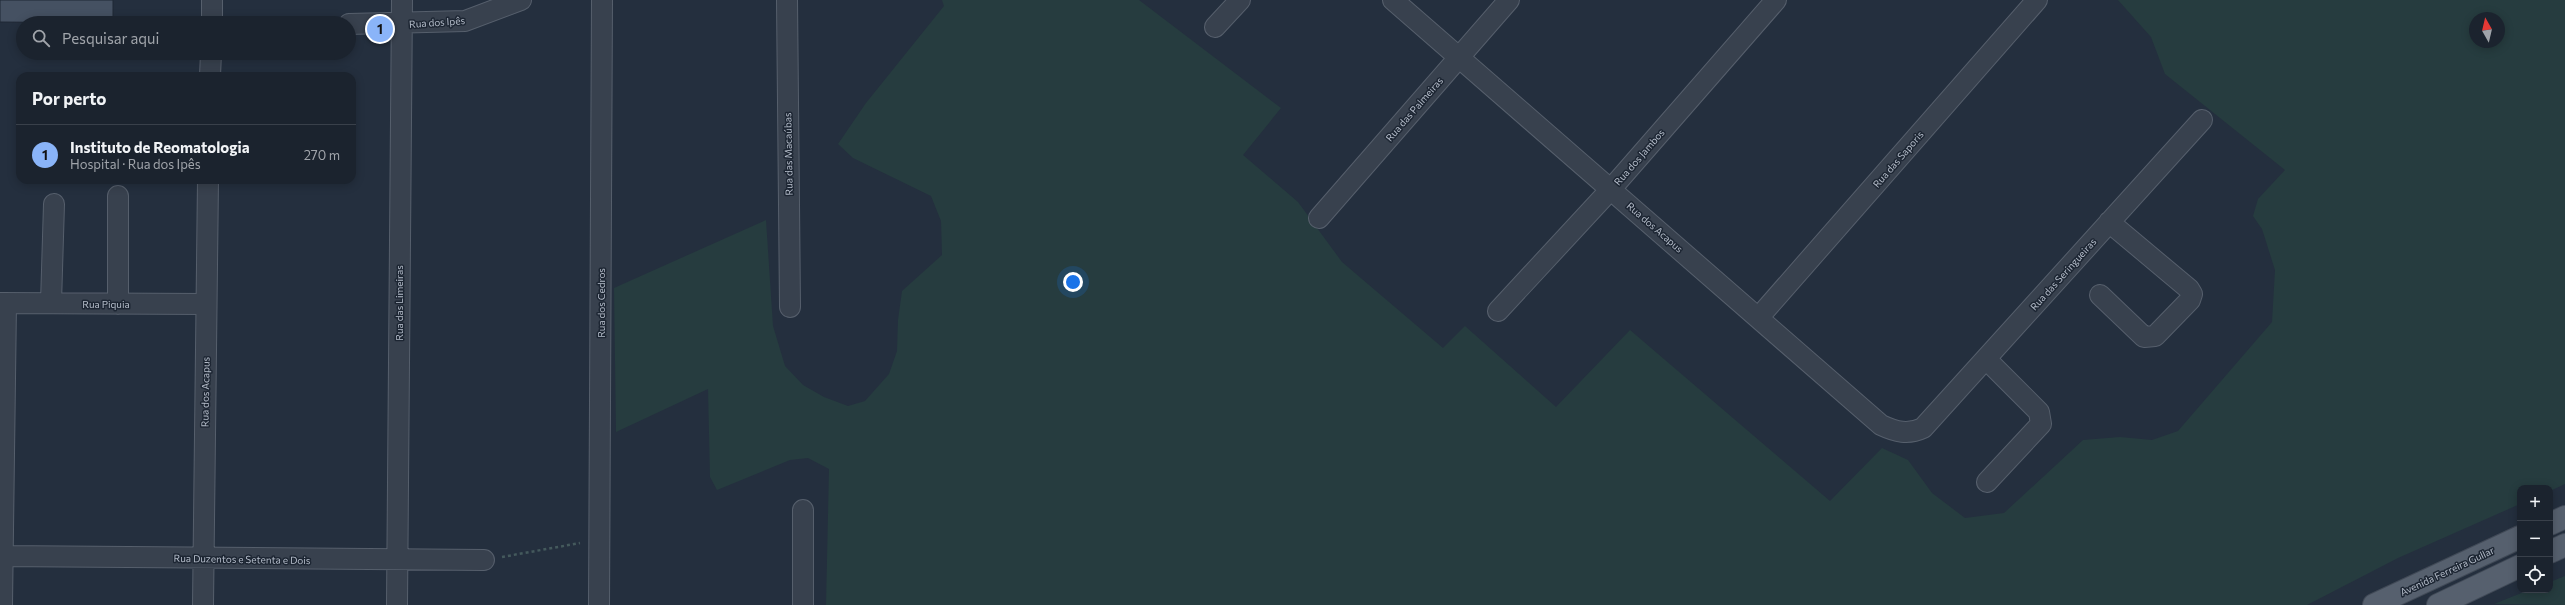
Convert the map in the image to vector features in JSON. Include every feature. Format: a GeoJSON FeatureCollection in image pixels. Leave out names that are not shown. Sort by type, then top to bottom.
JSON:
{"type":"FeatureCollection","features":[{"type":"Feature","properties":{"kind":"main road"},"geometry":{"type":"LineString","coordinates":[[2553,523],[2565,517]]}},
{"type":"Feature","properties":{"kind":"main road","name":"Avenida Ferreira Gullar"},"geometry":{"type":"LineString","coordinates":[[2374,605],[2517,539]]}},
{"type":"Feature","properties":{"kind":"main road"},"geometry":{"type":"LineString","coordinates":[[2553,551],[2565,545]]}},
{"type":"Feature","properties":{"kind":"main road"},"geometry":{"type":"LineString","coordinates":[[2438,605],[2517,567]]}},
{"type":"Feature","properties":{"kind":"street"},"geometry":{"type":"LineString","coordinates":[[212,0],[212,16]]}},
{"type":"Feature","properties":{"kind":"street","name":"Rua das Limeiras"},"geometry":{"type":"LineString","coordinates":[[397,605],[402,0]]}},
{"type":"Feature","properties":{"kind":"street","name":"Rua dos Ipês"},"geometry":{"type":"LineString","coordinates":[[356,24],[402,24],[465,21],[521,0]]}},
{"type":"Feature","properties":{"kind":"street","name":"Rua dos Cedros"},"geometry":{"type":"LineString","coordinates":[[599,605],[602,0]]}},
{"type":"Feature","properties":{"kind":"street","name":"Rua das Macaúbas"},"geometry":{"type":"LineString","coordinates":[[787,0],[790,307]]}},
{"type":"Feature","properties":{"kind":"street"},"geometry":{"type":"LineString","coordinates":[[1214,28],[1240,0]]}},
{"type":"Feature","properties":{"kind":"street","name":"Rua dos Acapus"},"geometry":{"type":"LineString","coordinates":[[1393,0],[1759,317],[1881,425],[1901,433],[1914,432],[1923,428]]}},
{"type":"Feature","properties":{"kind":"street","name":"Rua das Palmeiras"},"geometry":{"type":"LineString","coordinates":[[1319,218],[1509,0]]}},
{"type":"Feature","properties":{"kind":"street","name":"Rua dos Jambos"},"geometry":{"type":"LineString","coordinates":[[1498,311],[1612,189],[1776,0]]}},
{"type":"Feature","properties":{"kind":"street","name":"Rua das Saporis"},"geometry":{"type":"LineString","coordinates":[[1759,317],[2037,0]]}},
{"type":"Feature","properties":{"kind":"street"},"geometry":{"type":"LineString","coordinates":[[210,72],[211,60]]}},
{"type":"Feature","properties":{"kind":"street","name":"Rua das Seringueiras"},"geometry":{"type":"LineString","coordinates":[[1923,428],[2202,120]]}},
{"type":"Feature","properties":{"kind":"street","name":"Rua dos Acapus"},"geometry":{"type":"LineString","coordinates":[[203,605],[208,184]]}},
{"type":"Feature","properties":{"kind":"street"},"geometry":{"type":"LineString","coordinates":[[118,196],[118,304]]}},
{"type":"Feature","properties":{"kind":"street"},"geometry":{"type":"LineString","coordinates":[[51,303],[54,204]]}},
{"type":"Feature","properties":{"kind":"street"},"geometry":{"type":"LineString","coordinates":[[2100,295],[2144,337],[2150,338],[2156,336],[2190,300],[2192,294],[2189,289],[2109,222]]}},
{"type":"Feature","properties":{"kind":"street"},"geometry":{"type":"LineString","coordinates":[[2,605],[3,303]]}},
{"type":"Feature","properties":{"kind":"street","name":"Rua Piquia"},"geometry":{"type":"LineString","coordinates":[[3,303],[206,304]]}},
{"type":"Feature","properties":{"kind":"street"},"geometry":{"type":"LineString","coordinates":[[1986,359],[2039,412],[2042,418],[2041,424],[1987,482]]}},
{"type":"Feature","properties":{"kind":"street"},"geometry":{"type":"LineString","coordinates":[[803,510],[803,605]]}},
{"type":"Feature","properties":{"kind":"street","name":"Rua Duzentos e Setenta e Dois"},"geometry":{"type":"LineString","coordinates":[[2,556],[397,561],[484,560]]}},
{"type":"Feature","properties":{"kind":"path"},"geometry":{"type":"LineString","coordinates":[[484,560],[600,540]]}},
{"type":"Feature","properties":{"kind":"green space"},"geometry":{"type":"Polygon","coordinates":[[[942,0],[1139,0],[1281,108],[1243,155],[1298,202],[1342,262],[1443,348],[1465,326],[1556,407],[1630,330],[1830,501],[1882,448],[1908,460],[1932,493],[1965,518],[2004,513],[2083,440],[2120,437],[2152,440],[2178,431],[2272,322],[2275,270],[2262,229],[2253,216],[2258,199],[2285,170],[2165,74],[2151,37],[2118,0],[2565,0],[2565,484],[2553,490],[2553,485],[2517,485],[2517,505],[2398,558],[2307,605],[826,605],[829,469],[808,458],[790,460],[717,490],[710,477],[708,389],[616,432],[614,288],[766,220],[773,326],[785,366],[803,385],[824,397],[848,406],[865,401],[889,374],[897,351],[898,320],[902,291],[942,255],[941,221],[931,196],[853,158],[838,144],[866,103],[944,6],[942,0]]]}},
{"type":"Feature","properties":{"kind":"green space"},"geometry":{"type":"Polygon","coordinates":[[[2565,576],[2565,605],[2494,604],[2522,593],[2553,593],[2553,581],[2565,576]]]}},
{"type":"Feature","properties":{"kind":"building"},"geometry":{"type":"Polygon","coordinates":[[[0,0],[113,0],[113,16],[16,16],[16,22],[0,22],[0,0]]]}},
{"type":"Feature","properties":{"kind":"place","name":"Instituto de Reomatologia"},"geometry":{"type":"Point","coordinates":[380,29]}}]}
